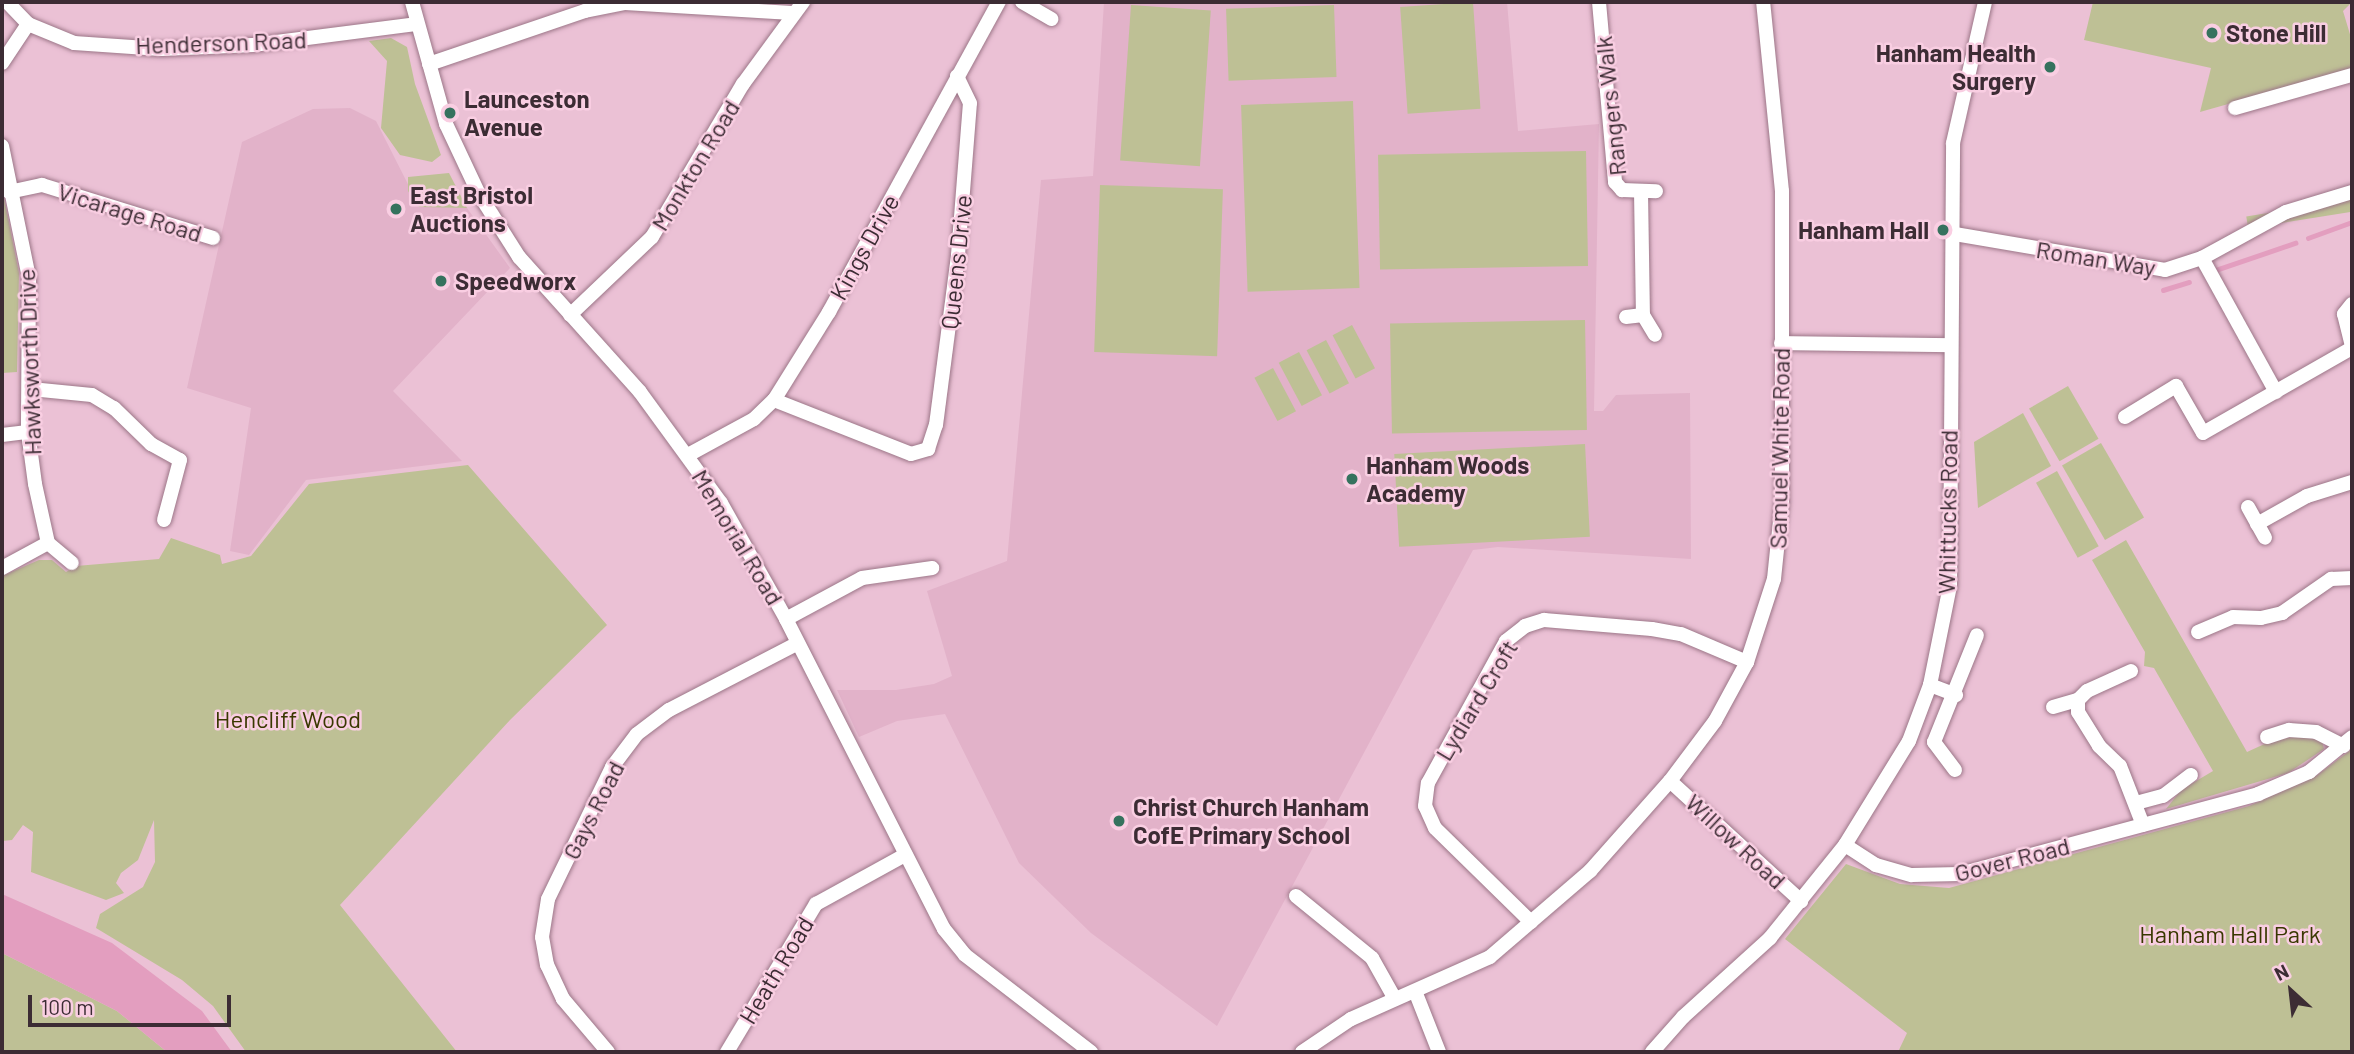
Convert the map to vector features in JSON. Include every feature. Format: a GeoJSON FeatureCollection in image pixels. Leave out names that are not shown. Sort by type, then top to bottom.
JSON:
{"type":"FeatureCollection","features":[{"type":"Feature","properties":{"kind":"street"},"geometry":{"type":"LineString","coordinates":[[2,61],[28,24],[7,2]]}},
{"type":"Feature","properties":{"kind":"street","name":"Memorial Road"},"geometry":{"type":"LineString","coordinates":[[412,2],[446,124],[479,194],[519,257],[688,454],[786,619],[944,929],[965,955],[1091,1052]]}},
{"type":"Feature","properties":{"kind":"street","name":"Monkton Road"},"geometry":{"type":"LineString","coordinates":[[570,315],[652,237],[743,84],[792,13],[803,2]]}},
{"type":"Feature","properties":{"kind":"street","name":"Kings Drive"},"geometry":{"type":"LineString","coordinates":[[688,454],[754,419],[774,400],[829,312],[999,2]]}},
{"type":"Feature","properties":{"kind":"street"},"geometry":{"type":"LineString","coordinates":[[1022,2],[1051,19]]}},
{"type":"Feature","properties":{"kind":"street","name":"Rangers Walk"},"geometry":{"type":"LineString","coordinates":[[1599,2],[1615,181],[1622,190],[1649,191],[1643,315]]}},
{"type":"Feature","properties":{"kind":"street","name":"Samuel White Road"},"geometry":{"type":"LineString","coordinates":[[1303,1052],[1351,1019],[1490,957],[1590,871],[1670,781],[1714,721],[1748,662],[1765,614],[1781,542],[1782,191],[1763,2]]}},
{"type":"Feature","properties":{"kind":"street","name":"Whittucks Road"},"geometry":{"type":"LineString","coordinates":[[1652,1052],[1683,1017],[1770,938],[1845,845],[1909,741],[1930,685],[1950,586],[1948,345],[1953,143],[1985,2]]}},
{"type":"Feature","properties":{"kind":"street"},"geometry":{"type":"LineString","coordinates":[[429,64],[585,11],[625,3],[792,13]]}},
{"type":"Feature","properties":{"kind":"street","name":"Henderson Road"},"geometry":{"type":"LineString","coordinates":[[28,24],[74,43],[161,49],[253,45],[416,24]]}},
{"type":"Feature","properties":{"kind":"street"},"geometry":{"type":"LineString","coordinates":[[2235,108],[2352,75]]}},
{"type":"Feature","properties":{"kind":"street","name":"Queens Drive"},"geometry":{"type":"LineString","coordinates":[[774,400],[912,454],[928,449],[939,402],[958,255],[970,103],[957,76]]}},
{"type":"Feature","properties":{"kind":"street"},"geometry":{"type":"LineString","coordinates":[[2,146],[9,191]]}},
{"type":"Feature","properties":{"kind":"street","name":"Vicarage Road"},"geometry":{"type":"LineString","coordinates":[[9,191],[42,185],[214,238]]}},
{"type":"Feature","properties":{"kind":"street","name":"Hawksworth Drive"},"geometry":{"type":"LineString","coordinates":[[9,191],[29,277],[28,432],[48,543]]}},
{"type":"Feature","properties":{"kind":"street","name":"Roman Way"},"geometry":{"type":"LineString","coordinates":[[1949,233],[2165,270],[2202,258],[2286,212],[2352,192]]}},
{"type":"Feature","properties":{"kind":"street"},"geometry":{"type":"LineString","coordinates":[[2202,258],[2276,392]]}},
{"type":"Feature","properties":{"kind":"street"},"geometry":{"type":"LineString","coordinates":[[2125,417],[2176,386],[2203,433],[2352,347],[2344,314],[2352,304]]}},
{"type":"Feature","properties":{"kind":"street"},"geometry":{"type":"LineString","coordinates":[[1626,317],[1643,315],[1655,335]]}},
{"type":"Feature","properties":{"kind":"street"},"geometry":{"type":"LineString","coordinates":[[1781,343],[1948,345]]}},
{"type":"Feature","properties":{"kind":"street"},"geometry":{"type":"LineString","coordinates":[[30,389],[92,395],[114,408],[151,444],[180,460],[164,520]]}},
{"type":"Feature","properties":{"kind":"street"},"geometry":{"type":"LineString","coordinates":[[2,435],[28,432]]}},
{"type":"Feature","properties":{"kind":"street"},"geometry":{"type":"LineString","coordinates":[[2257,524],[2307,496],[2352,482]]}},
{"type":"Feature","properties":{"kind":"street"},"geometry":{"type":"LineString","coordinates":[[2248,508],[2265,538]]}},
{"type":"Feature","properties":{"kind":"street"},"geometry":{"type":"LineString","coordinates":[[2,568],[48,543],[72,563]]}},
{"type":"Feature","properties":{"kind":"street"},"geometry":{"type":"LineString","coordinates":[[786,619],[862,578],[932,568]]}},
{"type":"Feature","properties":{"kind":"street"},"geometry":{"type":"LineString","coordinates":[[2197,632],[2233,617],[2261,618],[2282,613],[2331,579],[2352,578]]}},
{"type":"Feature","properties":{"kind":"street","name":"Lydiard Croft"},"geometry":{"type":"LineString","coordinates":[[1531,922],[1435,828],[1425,806],[1428,783],[1506,641],[1525,626],[1544,620],[1625,626],[1681,634],[1748,662]]}},
{"type":"Feature","properties":{"kind":"street"},"geometry":{"type":"LineString","coordinates":[[1955,771],[1934,742],[1956,695],[1977,635]]}},
{"type":"Feature","properties":{"kind":"street","name":"Gays Road"},"geometry":{"type":"LineString","coordinates":[[608,1052],[563,999],[547,965],[542,937],[554,887],[611,767],[637,734],[670,710],[798,643]]}},
{"type":"Feature","properties":{"kind":"street"},"geometry":{"type":"LineString","coordinates":[[2053,707],[2078,700],[2132,670]]}},
{"type":"Feature","properties":{"kind":"street"},"geometry":{"type":"LineString","coordinates":[[1930,685],[1956,695]]}},
{"type":"Feature","properties":{"kind":"street"},"geometry":{"type":"LineString","coordinates":[[2078,700],[2086,728],[2120,766],[2143,825]]}},
{"type":"Feature","properties":{"kind":"street","name":"Gover Road"},"geometry":{"type":"LineString","coordinates":[[2267,737],[2289,730],[2316,732],[2348,741]]}},
{"type":"Feature","properties":{"kind":"street","name":"Gover Road"},"geometry":{"type":"LineString","coordinates":[[1845,845],[1876,865],[1934,877],[1960,874],[2258,794],[2309,772],[2348,741]]}},
{"type":"Feature","properties":{"kind":"street"},"geometry":{"type":"LineString","coordinates":[[2136,803],[2163,796],[2191,775]]}},
{"type":"Feature","properties":{"kind":"street","name":"Willow Road"},"geometry":{"type":"LineString","coordinates":[[1670,781],[1801,901]]}},
{"type":"Feature","properties":{"kind":"street","name":"Heath Road"},"geometry":{"type":"LineString","coordinates":[[727,1052],[816,904],[905,855]]}},
{"type":"Feature","properties":{"kind":"street"},"geometry":{"type":"LineString","coordinates":[[1296,896],[1372,958],[1395,999]]}},
{"type":"Feature","properties":{"kind":"street"},"geometry":{"type":"LineString","coordinates":[[1415,991],[1439,1052]]}},
{"type":"Feature","properties":{"kind":"shaded area","name":"Hanham Woods Academy"},"geometry":{"type":"Polygon","coordinates":[[[1104,2],[1507,2],[1518,131],[1599,124],[1594,411],[1603,411],[1616,395],[1690,393],[1691,559],[1498,547],[1473,550],[1217,1026],[1091,933],[1019,863],[945,714],[897,721],[859,737],[837,690],[896,690],[934,684],[952,676],[927,591],[1007,561],[1041,180],[1093,176],[1104,2]]]}},
{"type":"Feature","properties":{"kind":"shaded area"},"geometry":{"type":"Polygon","coordinates":[[[350,108],[376,121],[419,206],[467,208],[510,268],[393,391],[462,461],[306,480],[249,555],[230,551],[251,408],[187,388],[242,142],[313,109],[350,108]]]}},
{"type":"Feature","properties":{"kind":"shaded area"},"geometry":{"type":"Polygon","coordinates":[[[2,894],[112,943],[202,1011],[232,1052],[167,1052],[117,1011],[2,953],[2,894]]]}},
{"type":"Feature","properties":{"kind":"green space"},"geometry":{"type":"Polygon","coordinates":[[[1473,2],[1480,109],[1408,114],[1400,7],[1473,2]]]}},
{"type":"Feature","properties":{"kind":"green space"},"geometry":{"type":"Polygon","coordinates":[[[2093,2],[2352,2],[2343,11],[2352,41],[2352,69],[2200,112],[2211,68],[2084,40],[2093,2]]]}},
{"type":"Feature","properties":{"kind":"green space"},"geometry":{"type":"Polygon","coordinates":[[[1131,5],[1211,11],[1200,166],[1120,161],[1131,5]]]}},
{"type":"Feature","properties":{"kind":"green space"},"geometry":{"type":"Polygon","coordinates":[[[1334,5],[1337,77],[1229,81],[1226,9],[1334,5]]]}},
{"type":"Feature","properties":{"kind":"green space"},"geometry":{"type":"Polygon","coordinates":[[[391,38],[407,47],[415,84],[441,155],[432,162],[400,155],[381,128],[387,61],[369,41],[391,38]]]}},
{"type":"Feature","properties":{"kind":"green space"},"geometry":{"type":"Polygon","coordinates":[[[1353,101],[1360,288],[1248,292],[1241,105],[1353,101]]]}},
{"type":"Feature","properties":{"kind":"green space"},"geometry":{"type":"Polygon","coordinates":[[[1586,151],[1588,266],[1380,270],[1378,155],[1586,151]]]}},
{"type":"Feature","properties":{"kind":"green space"},"geometry":{"type":"Polygon","coordinates":[[[449,173],[467,208],[419,207],[408,191],[408,177],[449,173]]]}},
{"type":"Feature","properties":{"kind":"green space"},"geometry":{"type":"Polygon","coordinates":[[[1100,185],[1223,189],[1217,356],[1094,352],[1100,185]]]}},
{"type":"Feature","properties":{"kind":"green space"},"geometry":{"type":"Polygon","coordinates":[[[2,187],[19,273],[17,372],[2,373],[2,187]]]}},
{"type":"Feature","properties":{"kind":"green space"},"geometry":{"type":"Polygon","coordinates":[[[2350,200],[2352,212],[2248,228],[2246,216],[2350,200]]]}},
{"type":"Feature","properties":{"kind":"green space"},"geometry":{"type":"Polygon","coordinates":[[[1585,320],[1587,430],[1392,433],[1390,323],[1585,320]]]}},
{"type":"Feature","properties":{"kind":"green space"},"geometry":{"type":"Polygon","coordinates":[[[1352,325],[1375,368],[1356,379],[1333,335],[1352,325]]]}},
{"type":"Feature","properties":{"kind":"green space"},"geometry":{"type":"Polygon","coordinates":[[[1326,340],[1349,383],[1330,394],[1307,350],[1326,340]]]}},
{"type":"Feature","properties":{"kind":"green space"},"geometry":{"type":"Polygon","coordinates":[[[1299,352],[1322,395],[1302,406],[1279,363],[1299,352]]]}},
{"type":"Feature","properties":{"kind":"green space"},"geometry":{"type":"Polygon","coordinates":[[[1273,368],[1296,411],[1277,421],[1254,378],[1273,368]]]}},
{"type":"Feature","properties":{"kind":"green space"},"geometry":{"type":"Polygon","coordinates":[[[2068,386],[2098,439],[2060,461],[2029,408],[2068,386]]]}},
{"type":"Feature","properties":{"kind":"green space"},"geometry":{"type":"Polygon","coordinates":[[[2023,413],[2051,466],[1978,508],[1974,442],[2023,413]]]}},
{"type":"Feature","properties":{"kind":"green space"},"geometry":{"type":"Polygon","coordinates":[[[2101,443],[2144,517],[2105,540],[2062,466],[2101,443]]]}},
{"type":"Feature","properties":{"kind":"green space"},"geometry":{"type":"Polygon","coordinates":[[[1585,444],[1590,537],[1399,547],[1394,454],[1585,444]]]}},
{"type":"Feature","properties":{"kind":"green space","name":"Hencliff Wood"},"geometry":{"type":"Polygon","coordinates":[[[468,465],[607,625],[510,720],[340,905],[457,1052],[246,1052],[213,1006],[182,980],[96,928],[100,914],[143,887],[155,862],[154,820],[138,860],[121,873],[116,883],[124,893],[106,900],[31,872],[33,832],[23,825],[12,840],[2,841],[2,576],[39,560],[52,560],[66,572],[76,566],[159,559],[171,538],[220,555],[222,564],[251,556],[309,484],[468,465]]]}},
{"type":"Feature","properties":{"kind":"green space"},"geometry":{"type":"Polygon","coordinates":[[[2057,471],[2099,546],[2078,558],[2036,483],[2057,471]]]}},
{"type":"Feature","properties":{"kind":"green space"},"geometry":{"type":"Polygon","coordinates":[[[2126,540],[2247,752],[2271,741],[2299,736],[2322,741],[2324,749],[2288,773],[2166,809],[2181,790],[2213,771],[2154,668],[2144,666],[2145,652],[2092,560],[2126,540]]]}},
{"type":"Feature","properties":{"kind":"green space","name":"Hanham Hall Park"},"geometry":{"type":"Polygon","coordinates":[[[2352,749],[2352,1052],[1898,1052],[1907,1033],[1785,939],[1846,864],[1900,884],[1949,888],[2249,806],[2316,776],[2352,749]]]}},
{"type":"Feature","properties":{"kind":"green space"},"geometry":{"type":"Polygon","coordinates":[[[2,953],[117,1011],[167,1052],[2,1052],[2,953]]]}},
{"type":"Feature","properties":{"kind":"waterway"},"geometry":{"type":"LineString","coordinates":[[2308,238],[2352,222]]}},
{"type":"Feature","properties":{"kind":"waterway"},"geometry":{"type":"LineString","coordinates":[[2213,271],[2295,243]]}},
{"type":"Feature","properties":{"kind":"waterway"},"geometry":{"type":"LineString","coordinates":[[2163,290],[2189,282]]}},
{"type":"Feature","properties":{"kind":"place","name":"Stone Hill"},"geometry":{"type":"Point","coordinates":[2212,33]}},
{"type":"Feature","properties":{"kind":"place","name":"Hanham Health Surgery"},"geometry":{"type":"Point","coordinates":[2050,67]}},
{"type":"Feature","properties":{"kind":"place","name":"Launceston Avenue"},"geometry":{"type":"Point","coordinates":[450,113]}},
{"type":"Feature","properties":{"kind":"place","name":"East Bristol Auctions"},"geometry":{"type":"Point","coordinates":[396,209]}},
{"type":"Feature","properties":{"kind":"place","name":"Hanham Hall"},"geometry":{"type":"Point","coordinates":[1943,230]}},
{"type":"Feature","properties":{"kind":"place","name":"Speedworx"},"geometry":{"type":"Point","coordinates":[441,281]}},
{"type":"Feature","properties":{"kind":"place","name":"Hanham Woods Academy"},"geometry":{"type":"Point","coordinates":[1352,479]}},
{"type":"Feature","properties":{"kind":"place","name":"Christ Church Hanham CofE Primary School"},"geometry":{"type":"Point","coordinates":[1119,821]}}]}
